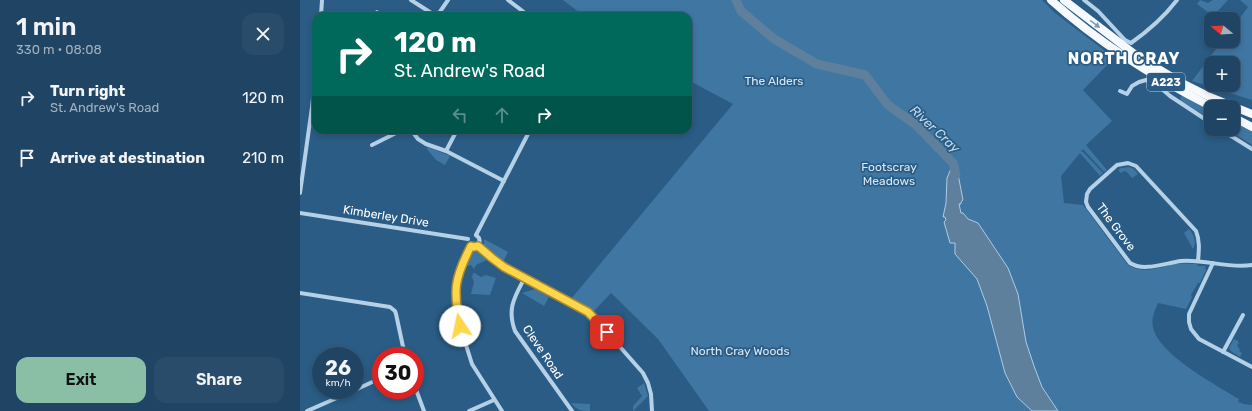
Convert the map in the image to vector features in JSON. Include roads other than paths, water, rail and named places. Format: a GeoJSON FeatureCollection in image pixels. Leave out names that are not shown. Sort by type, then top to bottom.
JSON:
{"type":"FeatureCollection","features":[{"type":"Feature","properties":{"kind":"main road","name":"A223"},"geometry":{"type":"LineString","coordinates":[[1051,0],[1098,38],[1133,62],[1204,103]]}},
{"type":"Feature","properties":{"kind":"main road","name":"A223"},"geometry":{"type":"LineString","coordinates":[[1067,1],[1137,56],[1180,82],[1210,97],[1252,114]]}},
{"type":"Feature","properties":{"kind":"main road"},"geometry":{"type":"LineString","coordinates":[[1240,121],[1252,127]]}},
{"type":"Feature","properties":{"kind":"street"},"geometry":{"type":"LineString","coordinates":[[321,12],[322,0]]}},
{"type":"Feature","properties":{"kind":"street"},"geometry":{"type":"LineString","coordinates":[[412,0],[430,12]]}},
{"type":"Feature","properties":{"kind":"street"},"geometry":{"type":"LineString","coordinates":[[439,12],[448,0]]}},
{"type":"Feature","properties":{"kind":"street"},"geometry":{"type":"LineString","coordinates":[[508,0],[522,12]]}},
{"type":"Feature","properties":{"kind":"street"},"geometry":{"type":"LineString","coordinates":[[1084,0],[1098,11],[1125,40],[1131,43],[1140,37],[1177,0]]}},
{"type":"Feature","properties":{"kind":"street"},"geometry":{"type":"LineString","coordinates":[[1120,92],[1126,96],[1132,86],[1146,80],[1155,83],[1170,96],[1204,118]]}},
{"type":"Feature","properties":{"kind":"street"},"geometry":{"type":"LineString","coordinates":[[300,192],[312,107]]}},
{"type":"Feature","properties":{"kind":"street"},"geometry":{"type":"LineString","coordinates":[[372,145],[394,134]]}},
{"type":"Feature","properties":{"kind":"street"},"geometry":{"type":"LineString","coordinates":[[414,134],[418,139],[426,144],[446,151],[504,181]]}},
{"type":"Feature","properties":{"kind":"street"},"geometry":{"type":"LineString","coordinates":[[446,151],[455,134]]}},
{"type":"Feature","properties":{"kind":"street"},"geometry":{"type":"LineString","coordinates":[[471,246],[468,243],[468,239],[471,236],[476,235],[528,134]]}},
{"type":"Feature","properties":{"kind":"street"},"geometry":{"type":"LineString","coordinates":[[1231,136],[1252,149]]}},
{"type":"Feature","properties":{"kind":"street","name":"The Grove"},"geometry":{"type":"LineString","coordinates":[[1198,261],[1199,238],[1196,231],[1136,166],[1128,163],[1117,165],[1090,189],[1087,194],[1086,202],[1088,207],[1130,262],[1135,266],[1141,267],[1182,261],[1198,261],[1235,266],[1252,265]]}},
{"type":"Feature","properties":{"kind":"street","name":"Kimberley Drive"},"geometry":{"type":"LineString","coordinates":[[300,213],[468,239]]}},
{"type":"Feature","properties":{"kind":"street"},"geometry":{"type":"LineString","coordinates":[[476,235],[480,242],[478,246]]}},
{"type":"Feature","properties":{"kind":"street"},"geometry":{"type":"LineString","coordinates":[[471,246],[478,246],[504,267],[588,312],[643,373],[651,394],[652,411]]}},
{"type":"Feature","properties":{"kind":"street"},"geometry":{"type":"LineString","coordinates":[[471,246],[464,260],[455,286],[456,304],[460,326],[472,364],[502,411]]}},
{"type":"Feature","properties":{"kind":"street"},"geometry":{"type":"LineString","coordinates":[[1213,263],[1204,285],[1189,314],[1191,329],[1199,339],[1252,367]]}},
{"type":"Feature","properties":{"kind":"street","name":"Cleve Road"},"geometry":{"type":"LineString","coordinates":[[524,279],[512,304],[511,314],[513,327],[572,411]]}},
{"type":"Feature","properties":{"kind":"street"},"geometry":{"type":"LineString","coordinates":[[300,293],[390,307],[396,314],[403,347]]}},
{"type":"Feature","properties":{"kind":"street"},"geometry":{"type":"LineString","coordinates":[[1223,352],[1243,315]]}},
{"type":"Feature","properties":{"kind":"street"},"geometry":{"type":"LineString","coordinates":[[307,411],[334,399]]}},
{"type":"Feature","properties":{"kind":"street"},"geometry":{"type":"LineString","coordinates":[[420,399],[424,411]]}},
{"type":"Feature","properties":{"kind":"street"},"geometry":{"type":"LineString","coordinates":[[469,411],[494,400]]}},
{"type":"Feature","properties":{"kind":"waterway","name":"River Cray"},"geometry":{"type":"LineString","coordinates":[[736,0],[741,11],[774,39],[817,64],[865,75],[888,105],[916,125],[953,163],[956,175]]}},
{"type":"Feature","properties":{"kind":"district","name":"NORTH CRAY"},"geometry":{"type":"Point","coordinates":[1124,58]}},
{"type":"Feature","properties":{"kind":"park label","name":"The Alders"},"geometry":{"type":"Point","coordinates":[774,81]}},
{"type":"Feature","properties":{"kind":"park label","name":"Footscray Meadows"},"geometry":{"type":"Point","coordinates":[889,174]}},
{"type":"Feature","properties":{"kind":"park label","name":"North Cray Woods"},"geometry":{"type":"Point","coordinates":[740,351]}}]}
